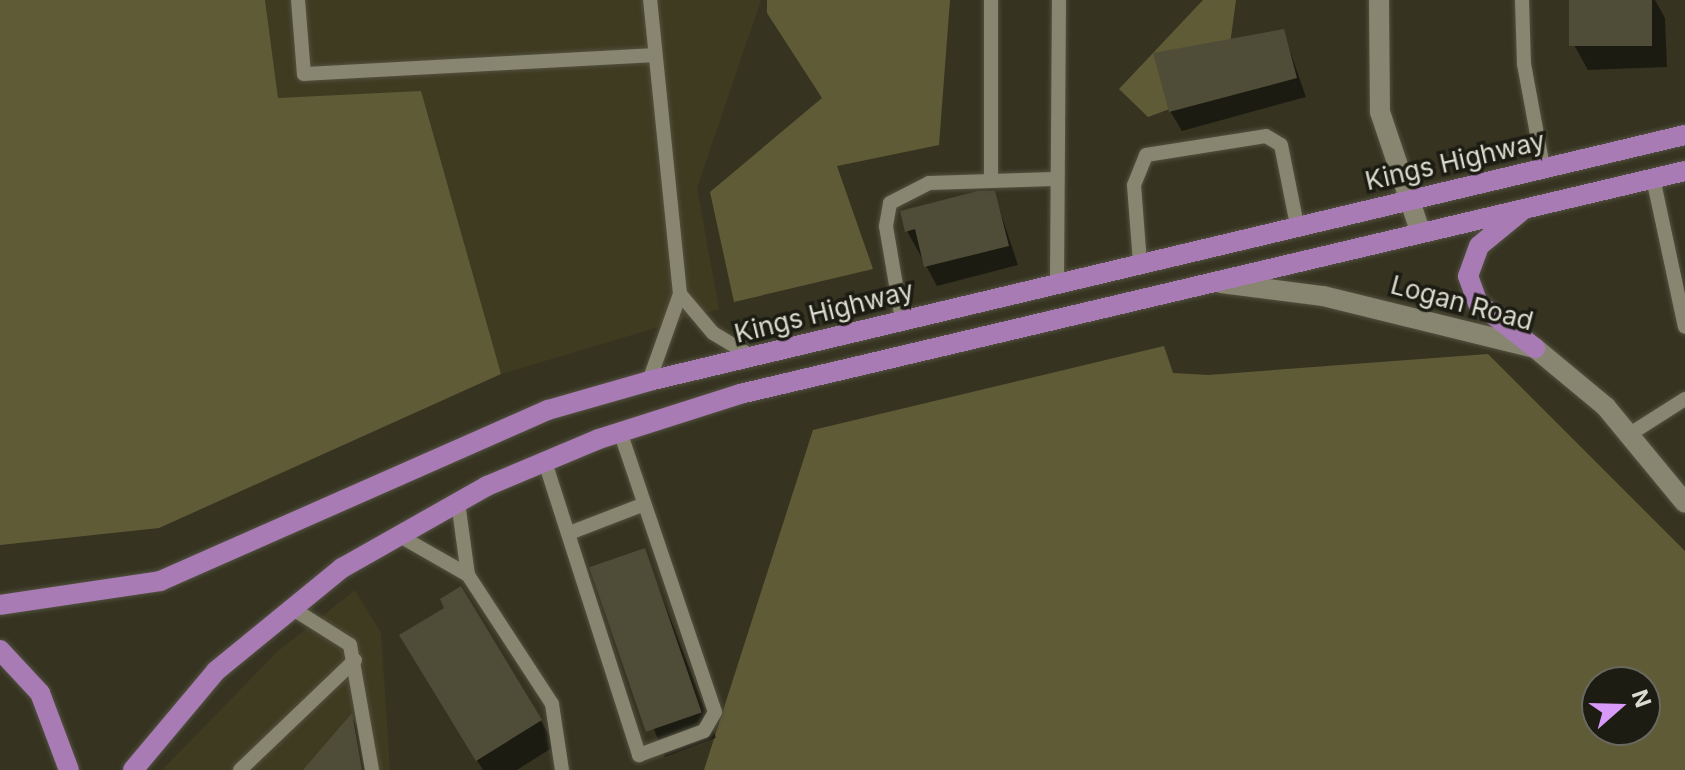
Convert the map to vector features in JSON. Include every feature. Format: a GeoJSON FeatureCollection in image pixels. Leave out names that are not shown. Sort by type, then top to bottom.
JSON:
{"type":"FeatureCollection","features":[{"type":"Feature","properties":{"kind":"main road","name":"Kings Highway"},"geometry":{"type":"LineString","coordinates":[[0,605],[160,581],[548,410],[649,381],[1685,135]]}},
{"type":"Feature","properties":{"kind":"main road"},"geometry":{"type":"LineString","coordinates":[[133,770],[177,711],[290,607],[398,535],[458,502],[620,432],[740,394],[1528,205],[1685,171]]}},
{"type":"Feature","properties":{"kind":"main road"},"geometry":{"type":"LineString","coordinates":[[1528,205],[1479,246],[1468,276],[1478,303],[1535,348]]}},
{"type":"Feature","properties":{"kind":"main road"},"geometry":{"type":"LineString","coordinates":[[0,650],[40,693],[69,770]]}},
{"type":"Feature","properties":{"kind":"street"},"geometry":{"type":"LineString","coordinates":[[1379,0],[1380,112],[1420,231]]}},
{"type":"Feature","properties":{"kind":"street","name":"Logan Road"},"geometry":{"type":"LineString","coordinates":[[1209,282],[1323,296],[1535,348],[1630,434],[1685,503]]}},
{"type":"Feature","properties":{"kind":"lane"},"geometry":{"type":"LineString","coordinates":[[298,0],[304,74],[653,55]]}},
{"type":"Feature","properties":{"kind":"lane"},"geometry":{"type":"LineString","coordinates":[[649,381],[680,294],[653,55],[650,0]]}},
{"type":"Feature","properties":{"kind":"lane"},"geometry":{"type":"LineString","coordinates":[[991,0],[991,179]]}},
{"type":"Feature","properties":{"kind":"lane"},"geometry":{"type":"LineString","coordinates":[[1057,282],[1054,179],[1059,0]]}},
{"type":"Feature","properties":{"kind":"lane"},"geometry":{"type":"LineString","coordinates":[[1522,0],[1524,64],[1543,167]]}},
{"type":"Feature","properties":{"kind":"lane"},"geometry":{"type":"LineString","coordinates":[[1140,263],[1134,185],[1146,155],[1266,136],[1281,145],[1297,225]]}},
{"type":"Feature","properties":{"kind":"lane"},"geometry":{"type":"LineString","coordinates":[[1653,178],[1678,265],[1685,327]]}},
{"type":"Feature","properties":{"kind":"lane"},"geometry":{"type":"LineString","coordinates":[[902,320],[886,226],[890,203],[929,183],[1054,179]]}},
{"type":"Feature","properties":{"kind":"lane"},"geometry":{"type":"LineString","coordinates":[[680,294],[713,333],[751,356]]}},
{"type":"Feature","properties":{"kind":"lane"},"geometry":{"type":"LineString","coordinates":[[1630,434],[1685,399]]}},
{"type":"Feature","properties":{"kind":"lane"},"geometry":{"type":"LineString","coordinates":[[545,462],[572,532],[571,559],[639,755],[704,731],[715,712],[642,505],[620,432]]}},
{"type":"Feature","properties":{"kind":"lane"},"geometry":{"type":"LineString","coordinates":[[458,502],[468,575],[552,704],[562,770]]}},
{"type":"Feature","properties":{"kind":"lane"},"geometry":{"type":"LineString","coordinates":[[572,532],[642,505]]}},
{"type":"Feature","properties":{"kind":"lane"},"geometry":{"type":"LineString","coordinates":[[398,535],[468,575]]}},
{"type":"Feature","properties":{"kind":"lane"},"geometry":{"type":"LineString","coordinates":[[290,607],[350,645],[372,770]]}},
{"type":"Feature","properties":{"kind":"lane"},"geometry":{"type":"LineString","coordinates":[[240,770],[355,660]]}},
{"type":"Feature","properties":{"kind":"shaded area"},"geometry":{"type":"Polygon","coordinates":[[[0,0],[265,0],[278,98],[421,91],[501,374],[159,528],[0,545],[0,0]]]}},
{"type":"Feature","properties":{"kind":"shaded area"},"geometry":{"type":"Polygon","coordinates":[[[265,0],[761,0],[697,188],[719,309],[501,374],[421,92],[278,98],[265,0]]]}},
{"type":"Feature","properties":{"kind":"shaded area"},"geometry":{"type":"Polygon","coordinates":[[[767,0],[950,0],[939,145],[837,166],[873,269],[734,302],[710,192],[822,98],[767,13],[767,0]]]}},
{"type":"Feature","properties":{"kind":"shaded area"},"geometry":{"type":"Polygon","coordinates":[[[1203,0],[1236,0],[1224,89],[1148,117],[1119,89],[1203,0]]]}},
{"type":"Feature","properties":{"kind":"shaded area"},"geometry":{"type":"Polygon","coordinates":[[[1164,346],[1173,373],[1208,375],[1488,354],[1685,551],[1685,770],[704,770],[813,430],[1164,346]]]}},
{"type":"Feature","properties":{"kind":"shaded area"},"geometry":{"type":"Polygon","coordinates":[[[355,590],[381,633],[390,770],[162,770],[278,651],[355,590]]]}},
{"type":"Feature","properties":{"kind":"building"},"geometry":{"type":"Polygon","coordinates":[[[1569,0],[1652,0],[1652,46],[1569,46],[1569,0]]]}},
{"type":"Feature","properties":{"kind":"building"},"geometry":{"type":"Polygon","coordinates":[[[1284,29],[1297,78],[1169,112],[1153,53],[1284,29]]]}},
{"type":"Feature","properties":{"kind":"building"},"geometry":{"type":"Polygon","coordinates":[[[978,191],[995,191],[1009,246],[924,267],[915,229],[905,232],[900,211],[978,191]]]}},
{"type":"Feature","properties":{"kind":"building"},"geometry":{"type":"Polygon","coordinates":[[[645,548],[702,713],[646,732],[589,567],[645,548]]]}},
{"type":"Feature","properties":{"kind":"building"},"geometry":{"type":"Polygon","coordinates":[[[461,586],[542,720],[476,761],[399,635],[444,608],[440,599],[461,586]]]}},
{"type":"Feature","properties":{"kind":"building"},"geometry":{"type":"Polygon","coordinates":[[[352,713],[362,770],[303,770],[352,713]]]}}]}
